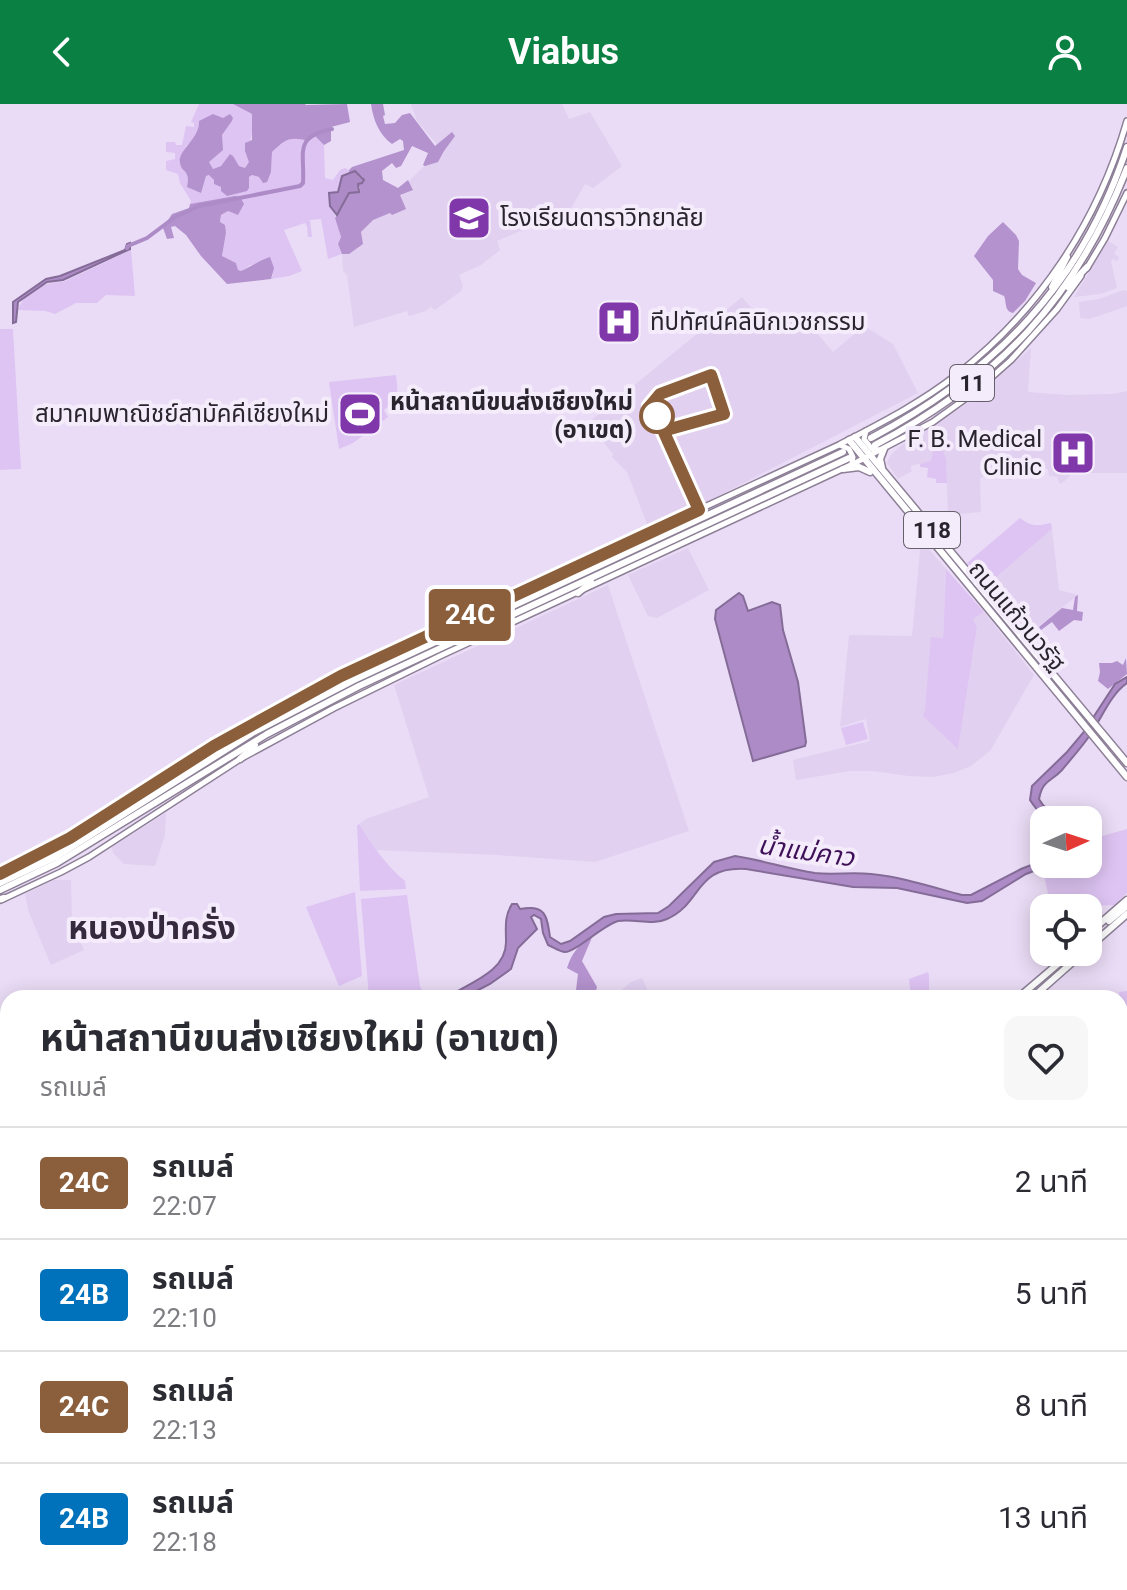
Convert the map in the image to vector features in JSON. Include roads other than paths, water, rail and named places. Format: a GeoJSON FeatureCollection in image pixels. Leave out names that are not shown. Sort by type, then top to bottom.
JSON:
{"type":"FeatureCollection","features":[{"type":"Feature","properties":{"kind":"main road"},"geometry":{"type":"LineString","coordinates":[[1045,301],[1105,183],[1127,121]]}},
{"type":"Feature","properties":{"kind":"main road","name":"11"},"geometry":{"type":"LineString","coordinates":[[877,446],[1000,349],[1045,301],[1092,229],[1108,198],[1127,147]]}},
{"type":"Feature","properties":{"kind":"main road","name":"11"},"geometry":{"type":"LineString","coordinates":[[877,446],[937,409],[977,379],[1012,349],[1055,302],[1099,231],[1127,168]]}},
{"type":"Feature","properties":{"kind":"main road"},"geometry":{"type":"LineString","coordinates":[[866,431],[864,439],[871,448],[877,446],[943,415],[1000,371],[1057,309],[1087,267],[1127,193]]}},
{"type":"Feature","properties":{"kind":"main road"},"geometry":{"type":"LineString","coordinates":[[843,469],[852,438],[932,392],[973,361],[1019,316],[1067,257]]}},
{"type":"Feature","properties":{"kind":"main road"},"geometry":{"type":"LineString","coordinates":[[1055,302],[1087,267]]}},
{"type":"Feature","properties":{"kind":"main road","name":"ถนนแก้วนวรัฐ"},"geometry":{"type":"LineString","coordinates":[[852,438],[1127,777]]}},
{"type":"Feature","properties":{"kind":"main road"},"geometry":{"type":"LineString","coordinates":[[0,874],[70,838],[214,746],[349,672],[577,567],[845,455],[867,457],[877,446]]}},
{"type":"Feature","properties":{"kind":"main road"},"geometry":{"type":"LineString","coordinates":[[877,446],[882,476]]}},
{"type":"Feature","properties":{"kind":"main road"},"geometry":{"type":"LineString","coordinates":[[0,890],[57,863],[267,734],[359,686],[600,575],[845,455]]}},
{"type":"Feature","properties":{"kind":"main road"},"geometry":{"type":"LineString","coordinates":[[0,883],[56,857],[254,732],[354,680],[555,585],[845,455]]}},
{"type":"Feature","properties":{"kind":"main road"},"geometry":{"type":"LineString","coordinates":[[1,899],[89,857],[240,759],[355,698],[843,469],[863,467],[882,476]]}},
{"type":"Feature","properties":{"kind":"main road"},"geometry":{"type":"LineString","coordinates":[[555,585],[577,567]]}},
{"type":"Feature","properties":{"kind":"main road"},"geometry":{"type":"LineString","coordinates":[[578,593],[600,575]]}},
{"type":"Feature","properties":{"kind":"main road","name":"ถนนแก้วนวรัฐ"},"geometry":{"type":"LineString","coordinates":[[999,616],[1127,763]]}},
{"type":"Feature","properties":{"kind":"main road"},"geometry":{"type":"LineString","coordinates":[[456,640],[476,640]]}},
{"type":"Feature","properties":{"kind":"main road"},"geometry":{"type":"LineString","coordinates":[[214,746],[254,732]]}},
{"type":"Feature","properties":{"kind":"main road"},"geometry":{"type":"LineString","coordinates":[[240,759],[267,734]]}},
{"type":"Feature","properties":{"kind":"main road"},"geometry":{"type":"LineString","coordinates":[[1102,929],[1127,903]]}},
{"type":"Feature","properties":{"kind":"main road"},"geometry":{"type":"LineString","coordinates":[[1102,934],[1127,917]]}},
{"type":"Feature","properties":{"kind":"main road"},"geometry":{"type":"LineString","coordinates":[[1027,990],[1056,966]]}},
{"type":"Feature","properties":{"kind":"main road"},"geometry":{"type":"LineString","coordinates":[[1040,990],[1065,966]]}},
{"type":"Feature","properties":{"kind":"waterway"},"geometry":{"type":"LineString","coordinates":[[127,248],[147,238],[175,217],[199,206],[300,186],[303,183],[306,141],[311,136],[332,129]]}},
{"type":"Feature","properties":{"kind":"place","name":"โรงเรียนดาราวิทยาลัย"},"geometry":{"type":"Point","coordinates":[469,218]}},
{"type":"Feature","properties":{"kind":"place","name":"ทีปทัศน์คลินิกเวชกรรม"},"geometry":{"type":"Point","coordinates":[619,322]}},
{"type":"Feature","properties":{"kind":"place","name":"สมาคมพาณิชย์สามัคคีเชียงใหม่"},"geometry":{"type":"Point","coordinates":[360,414]}},
{"type":"Feature","properties":{"kind":"place","name":"หน้าสถานีขนส่งเชียงใหม่ (อาเขต)"},"geometry":{"type":"Point","coordinates":[657,416]}},
{"type":"Feature","properties":{"kind":"place","name":"F. B. Medical Clinic"},"geometry":{"type":"Point","coordinates":[1073,453]}},
{"type":"Feature","properties":{"kind":"district","name":"หนองป่าครั่ง"},"geometry":{"type":"Point","coordinates":[152,928]}},
{"type":"Feature","properties":{"kind":"water label","name":"น้ำแม่คาว"},"geometry":{"type":"Point","coordinates":[806,851]}}]}
